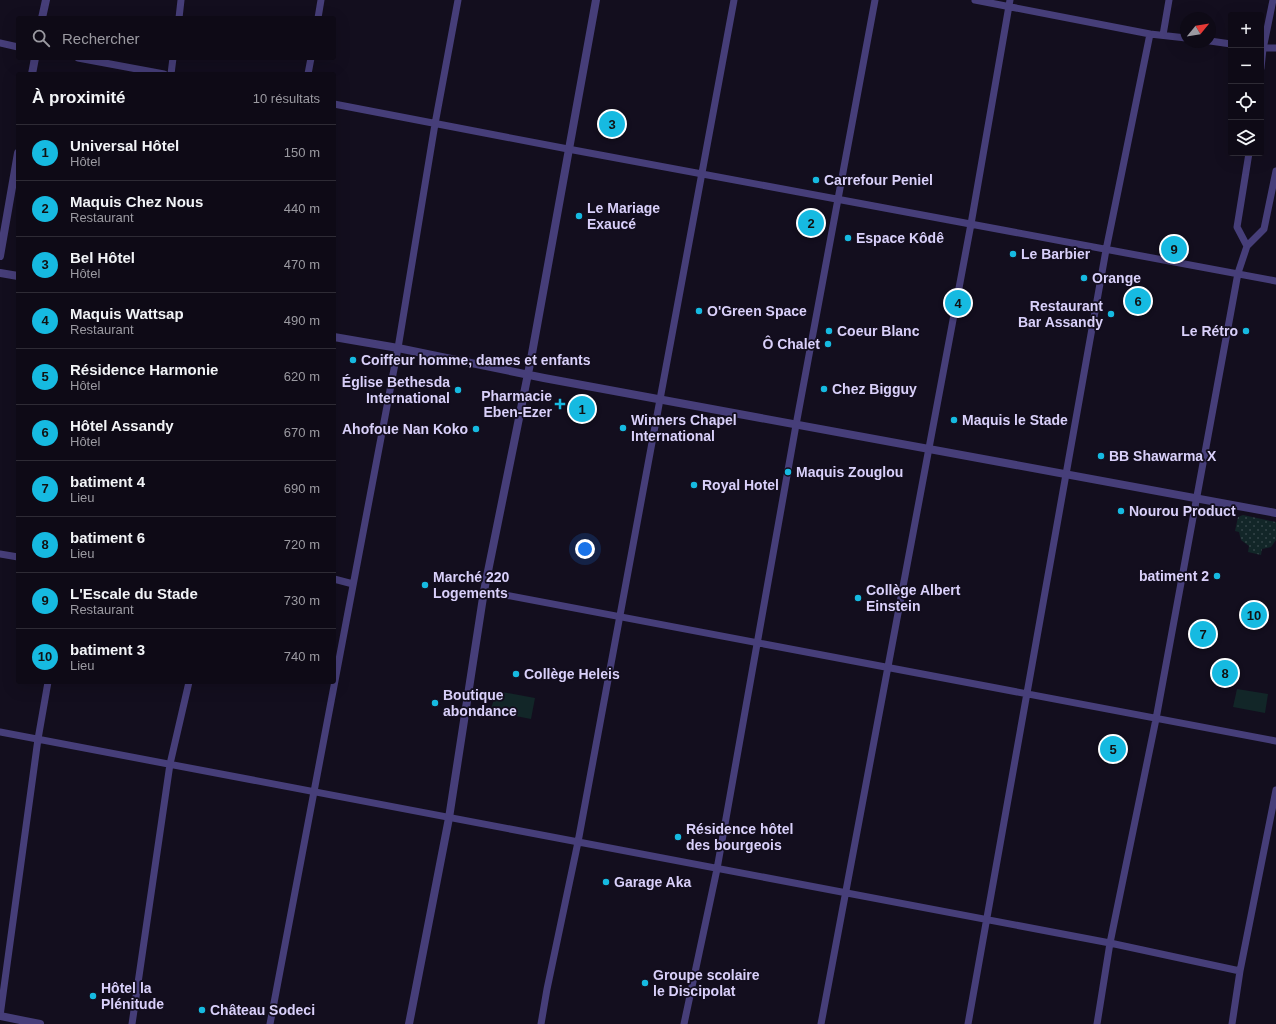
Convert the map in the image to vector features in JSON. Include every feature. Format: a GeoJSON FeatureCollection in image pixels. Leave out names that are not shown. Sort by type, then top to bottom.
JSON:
{"type":"FeatureCollection","features":[{"type":"Feature","properties":{"kind":"street"},"geometry":{"type":"LineString","coordinates":[[42,16],[46,0]]}},
{"type":"Feature","properties":{"kind":"street"},"geometry":{"type":"LineString","coordinates":[[179,16],[181,0]]}},
{"type":"Feature","properties":{"kind":"street"},"geometry":{"type":"LineString","coordinates":[[318,16],[321,0]]}},
{"type":"Feature","properties":{"kind":"street"},"geometry":{"type":"LineString","coordinates":[[336,675],[398,348],[435,124],[458,0]]}},
{"type":"Feature","properties":{"kind":"street"},"geometry":{"type":"LineString","coordinates":[[408,1024],[449,818],[484,590],[527,375],[596,0]]}},
{"type":"Feature","properties":{"kind":"street"},"geometry":{"type":"LineString","coordinates":[[541,1024],[578,842],[734,0]]}},
{"type":"Feature","properties":{"kind":"street"},"geometry":{"type":"LineString","coordinates":[[684,1024],[717,869],[796,425],[875,0]]}},
{"type":"Feature","properties":{"kind":"street"},"geometry":{"type":"LineString","coordinates":[[975,0],[1010,3],[1150,34],[1180,37]]}},
{"type":"Feature","properties":{"kind":"street"},"geometry":{"type":"LineString","coordinates":[[1163,35],[1169,0]]}},
{"type":"Feature","properties":{"kind":"street"},"geometry":{"type":"LineString","coordinates":[[1264,39],[1273,0]]}},
{"type":"Feature","properties":{"kind":"street"},"geometry":{"type":"LineString","coordinates":[[821,1024],[971,224],[1010,3]]}},
{"type":"Feature","properties":{"kind":"street"},"geometry":{"type":"LineString","coordinates":[[968,1024],[1106,250],[1150,34]]}},
{"type":"Feature","properties":{"kind":"street"},"geometry":{"type":"LineString","coordinates":[[0,43],[16,47]]}},
{"type":"Feature","properties":{"kind":"street"},"geometry":{"type":"LineString","coordinates":[[1216,43],[1228,44]]}},
{"type":"Feature","properties":{"kind":"street"},"geometry":{"type":"LineString","coordinates":[[1264,48],[1276,48]]}},
{"type":"Feature","properties":{"kind":"street"},"geometry":{"type":"LineString","coordinates":[[32,72],[35,60]]}},
{"type":"Feature","properties":{"kind":"street"},"geometry":{"type":"LineString","coordinates":[[89,60],[153,72]]}},
{"type":"Feature","properties":{"kind":"street"},"geometry":{"type":"LineString","coordinates":[[171,72],[173,60]]}},
{"type":"Feature","properties":{"kind":"street"},"geometry":{"type":"LineString","coordinates":[[308,72],[310,60]]}},
{"type":"Feature","properties":{"kind":"street"},"geometry":{"type":"LineString","coordinates":[[336,104],[1276,281]]}},
{"type":"Feature","properties":{"kind":"street"},"geometry":{"type":"LineString","coordinates":[[1248,246],[1237,227],[1249,156]]}},
{"type":"Feature","properties":{"kind":"street"},"geometry":{"type":"LineString","coordinates":[[0,256],[16,165]]}},
{"type":"Feature","properties":{"kind":"street"},"geometry":{"type":"LineString","coordinates":[[1097,1024],[1110,943],[1156,719],[1238,273],[1248,246],[1264,229],[1276,171]]}},
{"type":"Feature","properties":{"kind":"street"},"geometry":{"type":"LineString","coordinates":[[0,273],[16,276]]}},
{"type":"Feature","properties":{"kind":"street"},"geometry":{"type":"LineString","coordinates":[[336,337],[398,348],[527,375],[660,400],[929,448],[1276,514]]}},
{"type":"Feature","properties":{"kind":"street"},"geometry":{"type":"LineString","coordinates":[[0,554],[16,557]]}},
{"type":"Feature","properties":{"kind":"street"},"geometry":{"type":"LineString","coordinates":[[336,580],[354,584]]}},
{"type":"Feature","properties":{"kind":"street"},"geometry":{"type":"LineString","coordinates":[[484,590],[757,644],[1027,693],[1276,742]]}},
{"type":"Feature","properties":{"kind":"street"},"geometry":{"type":"LineString","coordinates":[[40,1024],[0,1016],[38,739],[48,684]]}},
{"type":"Feature","properties":{"kind":"street"},"geometry":{"type":"LineString","coordinates":[[132,1024],[170,764],[189,684]]}},
{"type":"Feature","properties":{"kind":"street"},"geometry":{"type":"LineString","coordinates":[[270,1024],[334,684]]}},
{"type":"Feature","properties":{"kind":"street"},"geometry":{"type":"LineString","coordinates":[[0,732],[1110,943],[1240,971]]}},
{"type":"Feature","properties":{"kind":"street"},"geometry":{"type":"LineString","coordinates":[[1232,1024],[1240,971],[1276,790]]}},
{"type":"Feature","properties":{"kind":"green space"},"geometry":{"type":"Polygon","coordinates":[[[1243,515],[1276,522],[1276,540],[1271,547],[1262,549],[1261,555],[1248,552],[1249,546],[1241,540],[1239,532],[1235,531],[1238,517],[1243,515]]]}},
{"type":"Feature","properties":{"kind":"green space"},"geometry":{"type":"Polygon","coordinates":[[[1237,689],[1268,694],[1265,713],[1233,707],[1237,689]]]}},
{"type":"Feature","properties":{"kind":"green space"},"geometry":{"type":"Polygon","coordinates":[[[497,691],[535,698],[531,719],[490,711],[497,691]]]}},
{"type":"Feature","properties":{"kind":"place","name":"Bel Hôtel"},"geometry":{"type":"Point","coordinates":[612,124]}},
{"type":"Feature","properties":{"kind":"place","name":"Carrefour Peniel"},"geometry":{"type":"Point","coordinates":[816,180]}},
{"type":"Feature","properties":{"kind":"place","name":"Le Mariage Exaucé"},"geometry":{"type":"Point","coordinates":[579,216]}},
{"type":"Feature","properties":{"kind":"place","name":"Maquis Chez Nous"},"geometry":{"type":"Point","coordinates":[811,223]}},
{"type":"Feature","properties":{"kind":"place","name":"Espace Kôdê"},"geometry":{"type":"Point","coordinates":[848,238]}},
{"type":"Feature","properties":{"kind":"place","name":"L'Escale du Stade"},"geometry":{"type":"Point","coordinates":[1174,249]}},
{"type":"Feature","properties":{"kind":"place","name":"Le Barbier"},"geometry":{"type":"Point","coordinates":[1013,254]}},
{"type":"Feature","properties":{"kind":"place","name":"Orange"},"geometry":{"type":"Point","coordinates":[1084,278]}},
{"type":"Feature","properties":{"kind":"place","name":"Hôtel Assandy"},"geometry":{"type":"Point","coordinates":[1138,301]}},
{"type":"Feature","properties":{"kind":"place","name":"Maquis Wattsap"},"geometry":{"type":"Point","coordinates":[958,303]}},
{"type":"Feature","properties":{"kind":"place","name":"O'Green Space"},"geometry":{"type":"Point","coordinates":[699,311]}},
{"type":"Feature","properties":{"kind":"place","name":"Restaurant Bar Assandy"},"geometry":{"type":"Point","coordinates":[1111,314]}},
{"type":"Feature","properties":{"kind":"place","name":"Coeur Blanc"},"geometry":{"type":"Point","coordinates":[829,331]}},
{"type":"Feature","properties":{"kind":"place","name":"Le Rétro"},"geometry":{"type":"Point","coordinates":[1246,331]}},
{"type":"Feature","properties":{"kind":"place","name":"Ô Chalet"},"geometry":{"type":"Point","coordinates":[828,344]}},
{"type":"Feature","properties":{"kind":"place","name":"Coiffeur homme, dames et enfants"},"geometry":{"type":"Point","coordinates":[353,360]}},
{"type":"Feature","properties":{"kind":"place","name":"Chez Bigguy"},"geometry":{"type":"Point","coordinates":[824,389]}},
{"type":"Feature","properties":{"kind":"place","name":"Église Bethesda International"},"geometry":{"type":"Point","coordinates":[458,390]}},
{"type":"Feature","properties":{"kind":"place","name":"Pharmacie Eben-Ezer"},"geometry":{"type":"Point","coordinates":[560,404]}},
{"type":"Feature","properties":{"kind":"place","name":"Universal Hôtel"},"geometry":{"type":"Point","coordinates":[582,409]}},
{"type":"Feature","properties":{"kind":"place","name":"Maquis le Stade"},"geometry":{"type":"Point","coordinates":[954,420]}},
{"type":"Feature","properties":{"kind":"place","name":"Winners Chapel International"},"geometry":{"type":"Point","coordinates":[623,428]}},
{"type":"Feature","properties":{"kind":"place","name":"Ahofoue Nan Koko"},"geometry":{"type":"Point","coordinates":[476,429]}},
{"type":"Feature","properties":{"kind":"place","name":"BB Shawarma X"},"geometry":{"type":"Point","coordinates":[1101,456]}},
{"type":"Feature","properties":{"kind":"place","name":"Maquis Zouglou"},"geometry":{"type":"Point","coordinates":[788,472]}},
{"type":"Feature","properties":{"kind":"place","name":"Royal Hotel"},"geometry":{"type":"Point","coordinates":[694,485]}},
{"type":"Feature","properties":{"kind":"place","name":"Nourou Product"},"geometry":{"type":"Point","coordinates":[1121,511]}},
{"type":"Feature","properties":{"kind":"place","name":"batiment 2"},"geometry":{"type":"Point","coordinates":[1217,576]}},
{"type":"Feature","properties":{"kind":"place","name":"Marché 220 Logements"},"geometry":{"type":"Point","coordinates":[425,585]}},
{"type":"Feature","properties":{"kind":"place","name":"Collège Albert Einstein"},"geometry":{"type":"Point","coordinates":[858,598]}},
{"type":"Feature","properties":{"kind":"place","name":"batiment 3"},"geometry":{"type":"Point","coordinates":[1254,615]}},
{"type":"Feature","properties":{"kind":"place","name":"batiment 4"},"geometry":{"type":"Point","coordinates":[1203,634]}},
{"type":"Feature","properties":{"kind":"place","name":"batiment 6"},"geometry":{"type":"Point","coordinates":[1225,673]}},
{"type":"Feature","properties":{"kind":"place","name":"Collège Heleis"},"geometry":{"type":"Point","coordinates":[516,674]}},
{"type":"Feature","properties":{"kind":"place","name":"Boutique abondance"},"geometry":{"type":"Point","coordinates":[435,703]}},
{"type":"Feature","properties":{"kind":"place","name":"Résidence Harmonie"},"geometry":{"type":"Point","coordinates":[1113,749]}},
{"type":"Feature","properties":{"kind":"place","name":"Résidence hôtel des bourgeois"},"geometry":{"type":"Point","coordinates":[678,837]}},
{"type":"Feature","properties":{"kind":"place","name":"Garage Aka"},"geometry":{"type":"Point","coordinates":[606,882]}},
{"type":"Feature","properties":{"kind":"place","name":"Groupe scolaire le Discipolat"},"geometry":{"type":"Point","coordinates":[645,983]}},
{"type":"Feature","properties":{"kind":"place","name":"Hôtel la Plénitude"},"geometry":{"type":"Point","coordinates":[93,996]}},
{"type":"Feature","properties":{"kind":"place","name":"Château Sodeci"},"geometry":{"type":"Point","coordinates":[202,1010]}}]}
